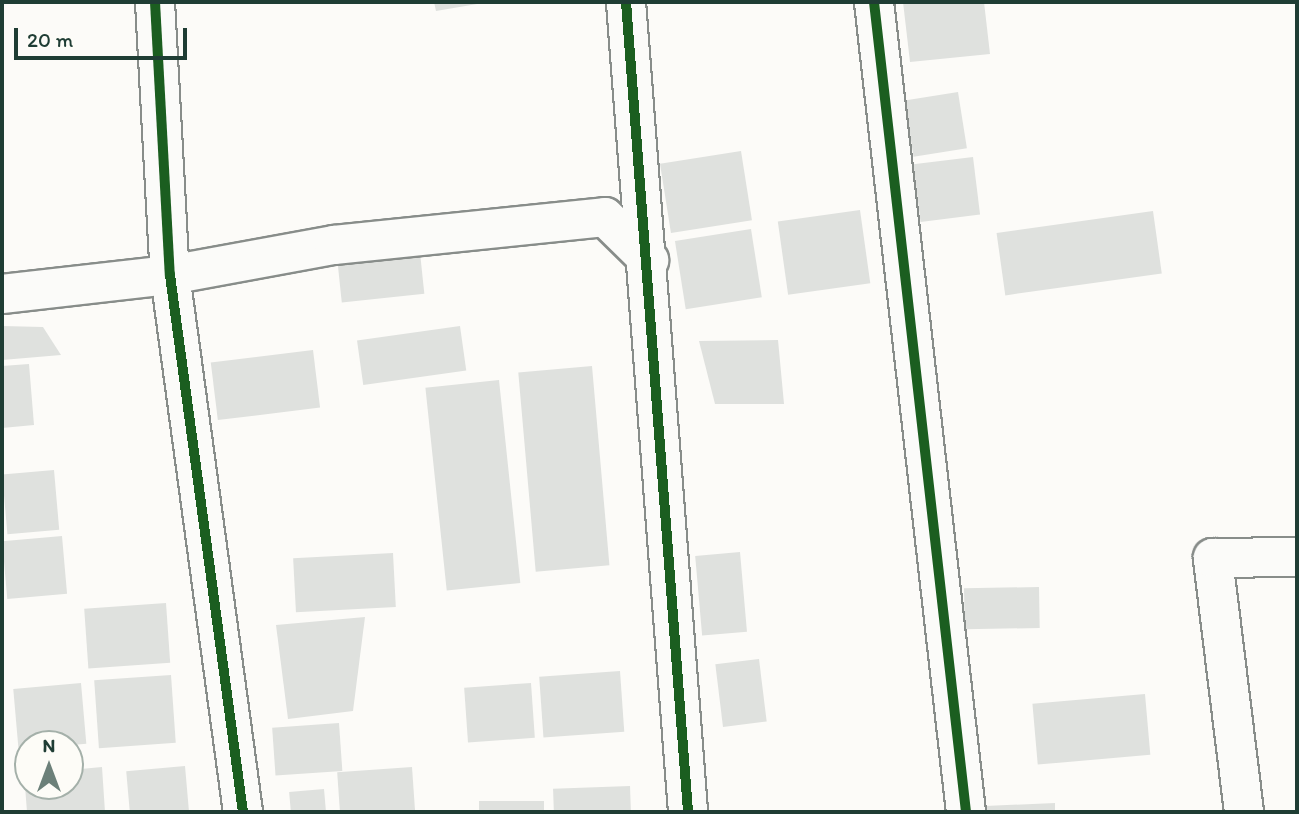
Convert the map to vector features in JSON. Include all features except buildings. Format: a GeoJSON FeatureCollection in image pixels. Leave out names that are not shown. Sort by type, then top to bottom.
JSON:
{"type":"FeatureCollection","features":[{"type":"Feature","properties":{"kind":"street"},"geometry":{"type":"LineString","coordinates":[[155,2],[170,275],[243,812]]}},
{"type":"Feature","properties":{"kind":"street"},"geometry":{"type":"LineString","coordinates":[[626,2],[649,260],[688,812]]}},
{"type":"Feature","properties":{"kind":"street"},"geometry":{"type":"LineString","coordinates":[[874,2],[965,812]]}},
{"type":"Feature","properties":{"kind":"street"},"geometry":{"type":"LineString","coordinates":[[2,294],[170,275],[334,245],[605,217],[649,260]]}},
{"type":"Feature","properties":{"kind":"street"},"geometry":{"type":"LineString","coordinates":[[1244,812],[1213,558],[1297,557]]}},
{"type":"Feature","properties":{"kind":"cycle path"},"geometry":{"type":"LineString","coordinates":[[155,2],[170,275],[243,812]]}},
{"type":"Feature","properties":{"kind":"cycle path"},"geometry":{"type":"LineString","coordinates":[[626,2],[688,812]]}},
{"type":"Feature","properties":{"kind":"cycle path"},"geometry":{"type":"LineString","coordinates":[[874,2],[966,812]]}}]}
